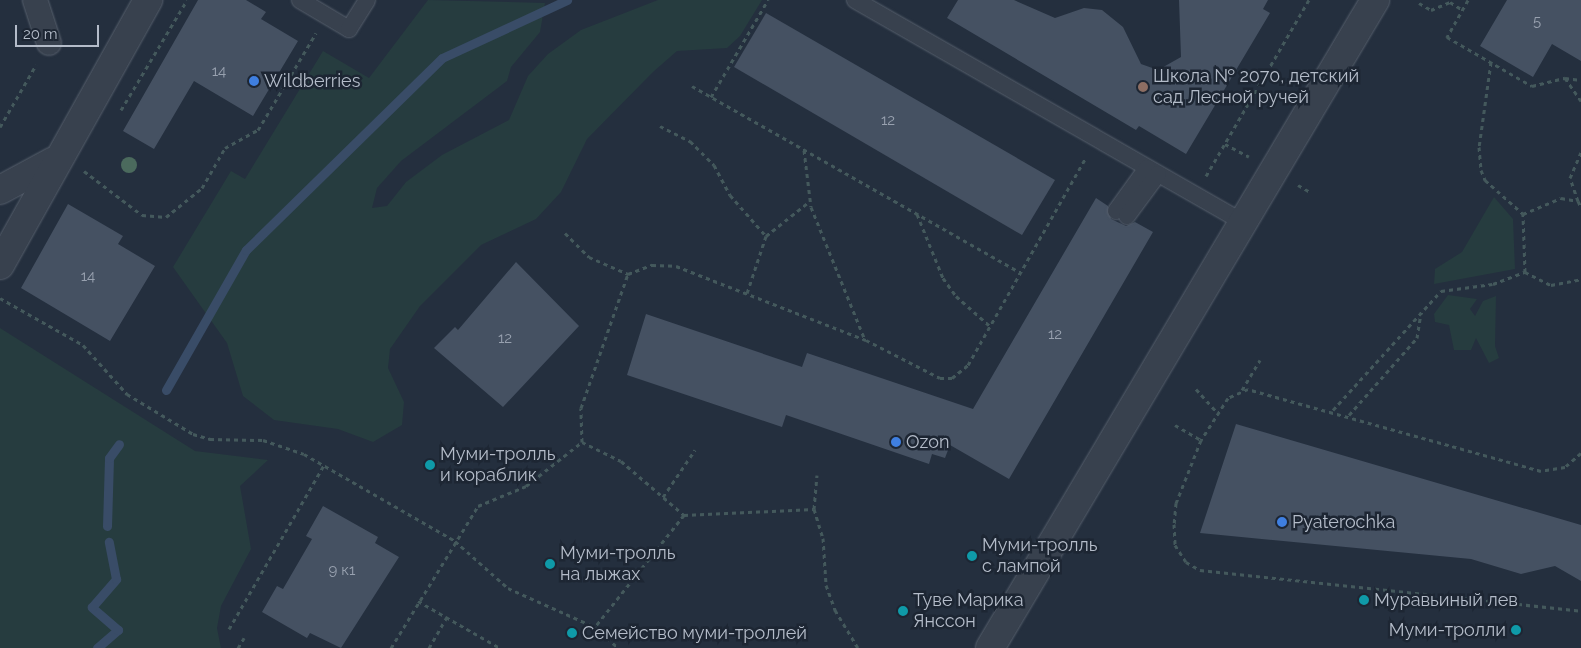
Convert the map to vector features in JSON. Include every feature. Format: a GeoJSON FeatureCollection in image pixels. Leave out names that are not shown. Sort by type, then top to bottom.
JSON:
{"type":"FeatureCollection","features":[{"type":"Feature","properties":{"kind":"street"},"geometry":{"type":"LineString","coordinates":[[35,0],[48,43]]}},
{"type":"Feature","properties":{"kind":"street"},"geometry":{"type":"LineString","coordinates":[[0,266],[36,205],[54,161],[148,0]]}},
{"type":"Feature","properties":{"kind":"street"},"geometry":{"type":"LineString","coordinates":[[990,648],[1375,0]]}},
{"type":"Feature","properties":{"kind":"street"},"geometry":{"type":"LineString","coordinates":[[0,190],[54,161]]}},
{"type":"Feature","properties":{"kind":"lane"},"geometry":{"type":"LineString","coordinates":[[300,0],[349,30],[367,0]]}},
{"type":"Feature","properties":{"kind":"lane"},"geometry":{"type":"LineString","coordinates":[[855,0],[1194,196],[1243,222]]}},
{"type":"Feature","properties":{"kind":"lane"},"geometry":{"type":"LineString","coordinates":[[1121,214],[1152,171]]}},
{"type":"Feature","properties":{"kind":"path"},"geometry":{"type":"LineString","coordinates":[[711,97],[768,0]]}},
{"type":"Feature","properties":{"kind":"path"},"geometry":{"type":"LineString","coordinates":[[1194,196],[1309,0]]}},
{"type":"Feature","properties":{"kind":"path"},"geometry":{"type":"LineString","coordinates":[[1468,0],[1447,37],[1532,86],[1565,78],[1581,80]]}},
{"type":"Feature","properties":{"kind":"path"},"geometry":{"type":"LineString","coordinates":[[1419,3],[1431,10],[1450,2],[1463,10]]}},
{"type":"Feature","properties":{"kind":"path"},"geometry":{"type":"LineString","coordinates":[[81,169],[142,214],[166,217],[202,188],[225,148],[258,130],[326,16]]}},
{"type":"Feature","properties":{"kind":"path"},"geometry":{"type":"LineString","coordinates":[[0,127],[48,43]]}},
{"type":"Feature","properties":{"kind":"path"},"geometry":{"type":"LineString","coordinates":[[1491,62],[1479,147],[1482,170],[1485,180],[1522,214],[1525,272]]}},
{"type":"Feature","properties":{"kind":"path"},"geometry":{"type":"LineString","coordinates":[[1565,78],[1581,101]]}},
{"type":"Feature","properties":{"kind":"path"},"geometry":{"type":"LineString","coordinates":[[692,86],[1020,272]]}},
{"type":"Feature","properties":{"kind":"path"},"geometry":{"type":"LineString","coordinates":[[660,126],[690,141],[714,164],[730,195],[766,236]]}},
{"type":"Feature","properties":{"kind":"path"},"geometry":{"type":"LineString","coordinates":[[565,233],[589,257],[628,274],[652,265],[676,266],[866,340],[940,378],[952,378],[968,365],[1096,139]]}},
{"type":"Feature","properties":{"kind":"path"},"geometry":{"type":"LineString","coordinates":[[804,150],[810,201],[866,340]]}},
{"type":"Feature","properties":{"kind":"path"},"geometry":{"type":"LineString","coordinates":[[1581,152],[1570,178],[1581,207]]}},
{"type":"Feature","properties":{"kind":"path"},"geometry":{"type":"LineString","coordinates":[[1522,214],[1555,199],[1578,201]]}},
{"type":"Feature","properties":{"kind":"path"},"geometry":{"type":"LineString","coordinates":[[747,293],[766,236],[810,201]]}},
{"type":"Feature","properties":{"kind":"path"},"geometry":{"type":"LineString","coordinates":[[917,213],[943,278],[956,296],[990,326]]}},
{"type":"Feature","properties":{"kind":"path"},"geometry":{"type":"LineString","coordinates":[[1333,410],[1421,312],[1448,288],[1493,284],[1525,272],[1551,285],[1581,279]]}},
{"type":"Feature","properties":{"kind":"path"},"geometry":{"type":"LineString","coordinates":[[582,442],[581,408],[628,274]]}},
{"type":"Feature","properties":{"kind":"path"},"geometry":{"type":"LineString","coordinates":[[0,298],[83,345],[127,394],[193,434],[210,439],[263,440],[324,465],[455,541],[508,588],[595,627],[618,648]]}},
{"type":"Feature","properties":{"kind":"path"},"geometry":{"type":"LineString","coordinates":[[1349,415],[1417,338],[1421,312]]}},
{"type":"Feature","properties":{"kind":"path"},"geometry":{"type":"LineString","coordinates":[[1260,360],[1242,390],[1218,412],[1201,440],[1176,503],[1175,545],[1186,562],[1200,570],[1581,611]]}},
{"type":"Feature","properties":{"kind":"path"},"geometry":{"type":"LineString","coordinates":[[1242,390],[1257,388],[1541,471],[1565,467],[1581,453]]}},
{"type":"Feature","properties":{"kind":"path"},"geometry":{"type":"LineString","coordinates":[[1196,389],[1218,412]]}},
{"type":"Feature","properties":{"kind":"path"},"geometry":{"type":"LineString","coordinates":[[1175,426],[1201,440]]}},
{"type":"Feature","properties":{"kind":"path"},"geometry":{"type":"LineString","coordinates":[[582,442],[621,461],[684,515],[814,509]]}},
{"type":"Feature","properties":{"kind":"path"},"geometry":{"type":"LineString","coordinates":[[391,648],[418,601],[478,506],[526,486],[582,442]]}},
{"type":"Feature","properties":{"kind":"path"},"geometry":{"type":"LineString","coordinates":[[663,497],[695,450]]}},
{"type":"Feature","properties":{"kind":"path"},"geometry":{"type":"LineString","coordinates":[[229,629],[324,465]]}},
{"type":"Feature","properties":{"kind":"path"},"geometry":{"type":"LineString","coordinates":[[818,476],[814,509],[823,538],[826,585],[835,610],[858,648]]}},
{"type":"Feature","properties":{"kind":"path"},"geometry":{"type":"LineString","coordinates":[[595,627],[684,515]]}},
{"type":"Feature","properties":{"kind":"path"},"geometry":{"type":"LineString","coordinates":[[418,601],[500,648]]}},
{"type":"Feature","properties":{"kind":"path"},"geometry":{"type":"LineString","coordinates":[[429,648],[447,617]]}},
{"type":"Feature","properties":{"kind":"path"},"geometry":{"type":"LineString","coordinates":[[238,648],[244,638]]}},
{"type":"Feature","properties":{"kind":"green space"},"geometry":{"type":"Polygon","coordinates":[[[428,0],[545,3],[540,32],[511,67],[507,81],[401,161],[377,188],[372,208],[387,206],[406,182],[442,155],[509,120],[528,76],[548,54],[581,30],[658,0],[762,0],[740,36],[727,48],[677,51],[653,72],[587,139],[561,192],[536,219],[481,245],[420,306],[390,349],[388,368],[404,402],[402,425],[373,442],[338,429],[274,420],[243,396],[227,343],[173,267],[231,171],[245,179],[323,51],[369,78],[428,0]]]}},
{"type":"Feature","properties":{"kind":"green space"},"geometry":{"type":"Polygon","coordinates":[[[1494,197],[1513,219],[1515,269],[1434,284],[1435,269],[1462,252],[1494,197]]]}},
{"type":"Feature","properties":{"kind":"green space"},"geometry":{"type":"Polygon","coordinates":[[[1448,295],[1477,299],[1470,309],[1475,316],[1483,301],[1496,296],[1495,346],[1499,358],[1489,363],[1476,338],[1471,350],[1454,350],[1449,325],[1435,322],[1434,314],[1448,295]]]}},
{"type":"Feature","properties":{"kind":"green space"},"geometry":{"type":"Polygon","coordinates":[[[0,328],[195,451],[268,460],[240,486],[251,549],[221,606],[217,628],[221,648],[0,648],[0,328]]]}},
{"type":"Feature","properties":{"kind":"building"},"geometry":{"type":"Polygon","coordinates":[[[198,0],[246,0],[266,12],[261,19],[298,41],[253,116],[194,81],[154,149],[123,131],[198,0]]]}},
{"type":"Feature","properties":{"kind":"building","name":"Школа № 2070, детский сад Лесной ручей"},"geometry":{"type":"Polygon","coordinates":[[[958,0],[1014,0],[1055,18],[1084,8],[1102,10],[1123,27],[1141,64],[1158,70],[1181,57],[1179,0],[1268,0],[1263,9],[1270,13],[1186,154],[1139,126],[1136,130],[947,18],[958,0]]]}},
{"type":"Feature","properties":{"kind":"building"},"geometry":{"type":"Polygon","coordinates":[[[1507,0],[1581,0],[1581,61],[1552,44],[1533,77],[1480,46],[1507,0]]]}},
{"type":"Feature","properties":{"kind":"building"},"geometry":{"type":"Polygon","coordinates":[[[766,13],[1055,180],[1022,235],[734,67],[766,13]]]}},
{"type":"Feature","properties":{"kind":"building"},"geometry":{"type":"Polygon","coordinates":[[[1096,198],[1108,206],[1111,219],[1126,226],[1135,222],[1153,232],[1009,479],[950,445],[945,458],[932,454],[929,464],[786,415],[782,427],[627,375],[646,314],[802,367],[807,353],[973,409],[1096,198]]]}},
{"type":"Feature","properties":{"kind":"building"},"geometry":{"type":"Polygon","coordinates":[[[68,204],[123,236],[118,244],[155,266],[110,341],[21,288],[68,204]]]}},
{"type":"Feature","properties":{"kind":"building"},"geometry":{"type":"Polygon","coordinates":[[[516,262],[579,326],[503,407],[434,348],[455,327],[458,330],[516,262]]]}},
{"type":"Feature","properties":{"kind":"building"},"geometry":{"type":"Polygon","coordinates":[[[1236,424],[1581,525],[1581,581],[1555,566],[1521,574],[1471,559],[1200,533],[1236,424]]]}},
{"type":"Feature","properties":{"kind":"building"},"geometry":{"type":"Polygon","coordinates":[[[323,506],[378,537],[375,543],[399,557],[341,648],[310,633],[307,638],[262,612],[277,586],[283,589],[312,539],[306,536],[323,506]]]}},
{"type":"Feature","properties":{"kind":"waterway"},"geometry":{"type":"LineString","coordinates":[[166,390],[246,250],[442,58],[567,0]]}},
{"type":"Feature","properties":{"kind":"waterway"},"geometry":{"type":"LineString","coordinates":[[107,526],[109,458],[119,444]]}},
{"type":"Feature","properties":{"kind":"waterway"},"geometry":{"type":"LineString","coordinates":[[97,648],[118,630],[92,607],[116,579],[109,542]]}},
{"type":"Feature","properties":{"kind":"place","name":"Wildberries"},"geometry":{"type":"Point","coordinates":[254,81]}},
{"type":"Feature","properties":{"kind":"place","name":"Школа № 2070, детский сад Лесной ручей"},"geometry":{"type":"Point","coordinates":[1143,87]}},
{"type":"Feature","properties":{"kind":"place","name":"Ozon"},"geometry":{"type":"Point","coordinates":[896,442]}},
{"type":"Feature","properties":{"kind":"place","name":"Муми-тролль и кораблик"},"geometry":{"type":"Point","coordinates":[430,465]}},
{"type":"Feature","properties":{"kind":"place","name":"Pyaterochka"},"geometry":{"type":"Point","coordinates":[1282,522]}},
{"type":"Feature","properties":{"kind":"place","name":"Муми-тролль с лампой"},"geometry":{"type":"Point","coordinates":[972,556]}},
{"type":"Feature","properties":{"kind":"place","name":"Муми-тролль на лыжах"},"geometry":{"type":"Point","coordinates":[550,564]}},
{"type":"Feature","properties":{"kind":"place","name":"Муравьиный лев"},"geometry":{"type":"Point","coordinates":[1364,600]}},
{"type":"Feature","properties":{"kind":"place","name":"Туве Марика Янссон"},"geometry":{"type":"Point","coordinates":[903,611]}},
{"type":"Feature","properties":{"kind":"place","name":"Муми-тролли"},"geometry":{"type":"Point","coordinates":[1516,630]}},
{"type":"Feature","properties":{"kind":"place","name":"Семейство муми-троллей"},"geometry":{"type":"Point","coordinates":[572,633]}}]}
